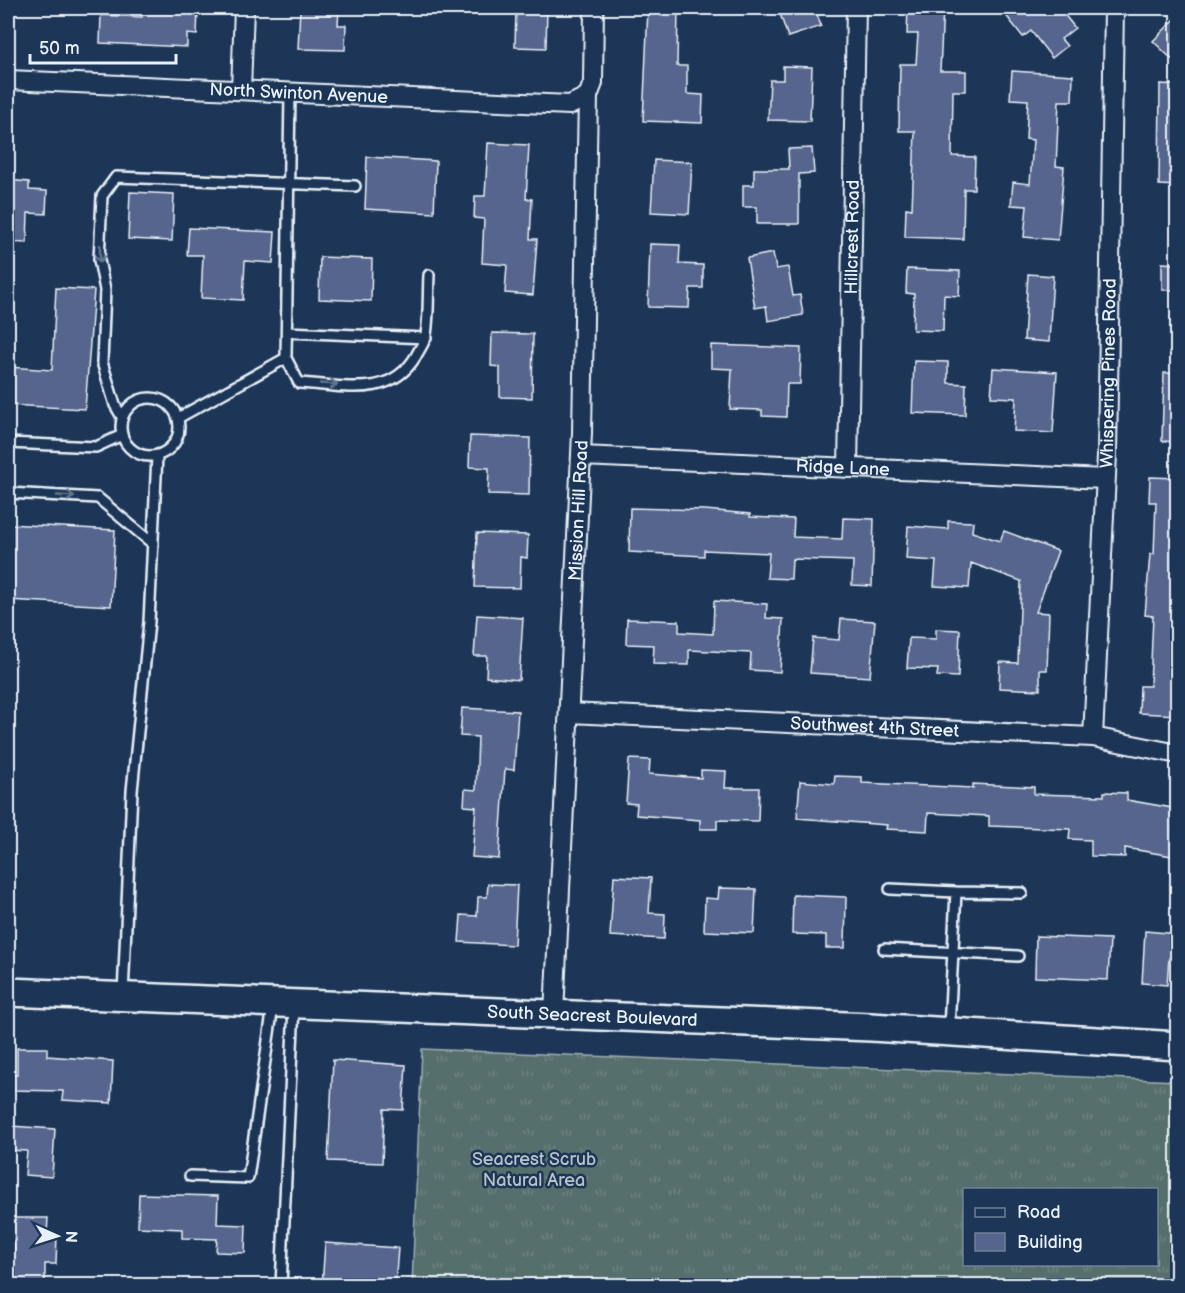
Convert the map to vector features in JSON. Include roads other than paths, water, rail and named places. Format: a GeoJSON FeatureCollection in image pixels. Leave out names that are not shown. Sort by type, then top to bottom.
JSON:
{"type":"FeatureCollection","features":[{"type":"Feature","properties":{"kind":"street"},"geometry":{"type":"LineString","coordinates":[[241,90],[244,8]]}},
{"type":"Feature","properties":{"kind":"street","name":"Mission Hill Road"},"geometry":{"type":"LineString","coordinates":[[554,1014],[581,456],[588,96],[593,83],[594,8]]}},
{"type":"Feature","properties":{"kind":"street","name":"Hillcrest Road"},"geometry":{"type":"LineString","coordinates":[[848,468],[856,8]]}},
{"type":"Feature","properties":{"kind":"street","name":"Whispering Pines Road"},"geometry":{"type":"LineString","coordinates":[[1093,737],[1106,479],[1114,8]]}},
{"type":"Feature","properties":{"kind":"street","name":"North Swinton Avenue"},"geometry":{"type":"LineString","coordinates":[[8,80],[570,105],[588,96]]}},
{"type":"Feature","properties":{"kind":"street","name":"Ridge Lane"},"geometry":{"type":"LineString","coordinates":[[581,456],[1106,479]]}},
{"type":"Feature","properties":{"kind":"street","name":"Southwest 4th Street"},"geometry":{"type":"LineString","coordinates":[[569,713],[1093,737],[1178,754]]}},
{"type":"Feature","properties":{"kind":"street","name":"South Seacrest Boulevard"},"geometry":{"type":"LineString","coordinates":[[8,992],[949,1031],[1178,1046]]}},
{"type":"Feature","properties":{"kind":"lane"},"geometry":{"type":"LineString","coordinates":[[290,93],[286,358],[299,383],[374,386],[388,383],[401,376],[426,338],[429,275]]}},
{"type":"Feature","properties":{"kind":"lane"},"geometry":{"type":"LineString","coordinates":[[122,417],[133,402],[150,398],[167,404],[178,418],[177,436],[173,444],[158,456],[140,454],[132,450],[122,435],[122,417],[115,405],[102,362],[105,290],[99,260],[102,196],[116,177],[355,186]]}},
{"type":"Feature","properties":{"kind":"lane"},"geometry":{"type":"LineString","coordinates":[[287,332],[426,338]]}},
{"type":"Feature","properties":{"kind":"lane"},"geometry":{"type":"LineString","coordinates":[[178,418],[286,358]]}},
{"type":"Feature","properties":{"kind":"lane"},"geometry":{"type":"LineString","coordinates":[[8,443],[96,447],[122,435]]}},
{"type":"Feature","properties":{"kind":"lane"},"geometry":{"type":"LineString","coordinates":[[123,997],[132,791],[149,622],[158,456]]}},
{"type":"Feature","properties":{"kind":"lane"},"geometry":{"type":"LineString","coordinates":[[8,493],[98,498],[153,544]]}},
{"type":"Feature","properties":{"kind":"lane"},"geometry":{"type":"LineString","coordinates":[[890,889],[1022,893]]}},
{"type":"Feature","properties":{"kind":"lane"},"geometry":{"type":"LineString","coordinates":[[949,1031],[956,892]]}},
{"type":"Feature","properties":{"kind":"lane"},"geometry":{"type":"LineString","coordinates":[[884,950],[1018,956]]}},
{"type":"Feature","properties":{"kind":"lane"},"geometry":{"type":"LineString","coordinates":[[190,1176],[248,1178],[284,1003]]}},
{"type":"Feature","properties":{"kind":"lane"},"geometry":{"type":"LineString","coordinates":[[280,1286],[284,1003]]}},
{"type":"Feature","properties":{"kind":"park label","name":"Seacrest Scrub Natural Area"},"geometry":{"type":"Point","coordinates":[534,1169]}}]}
